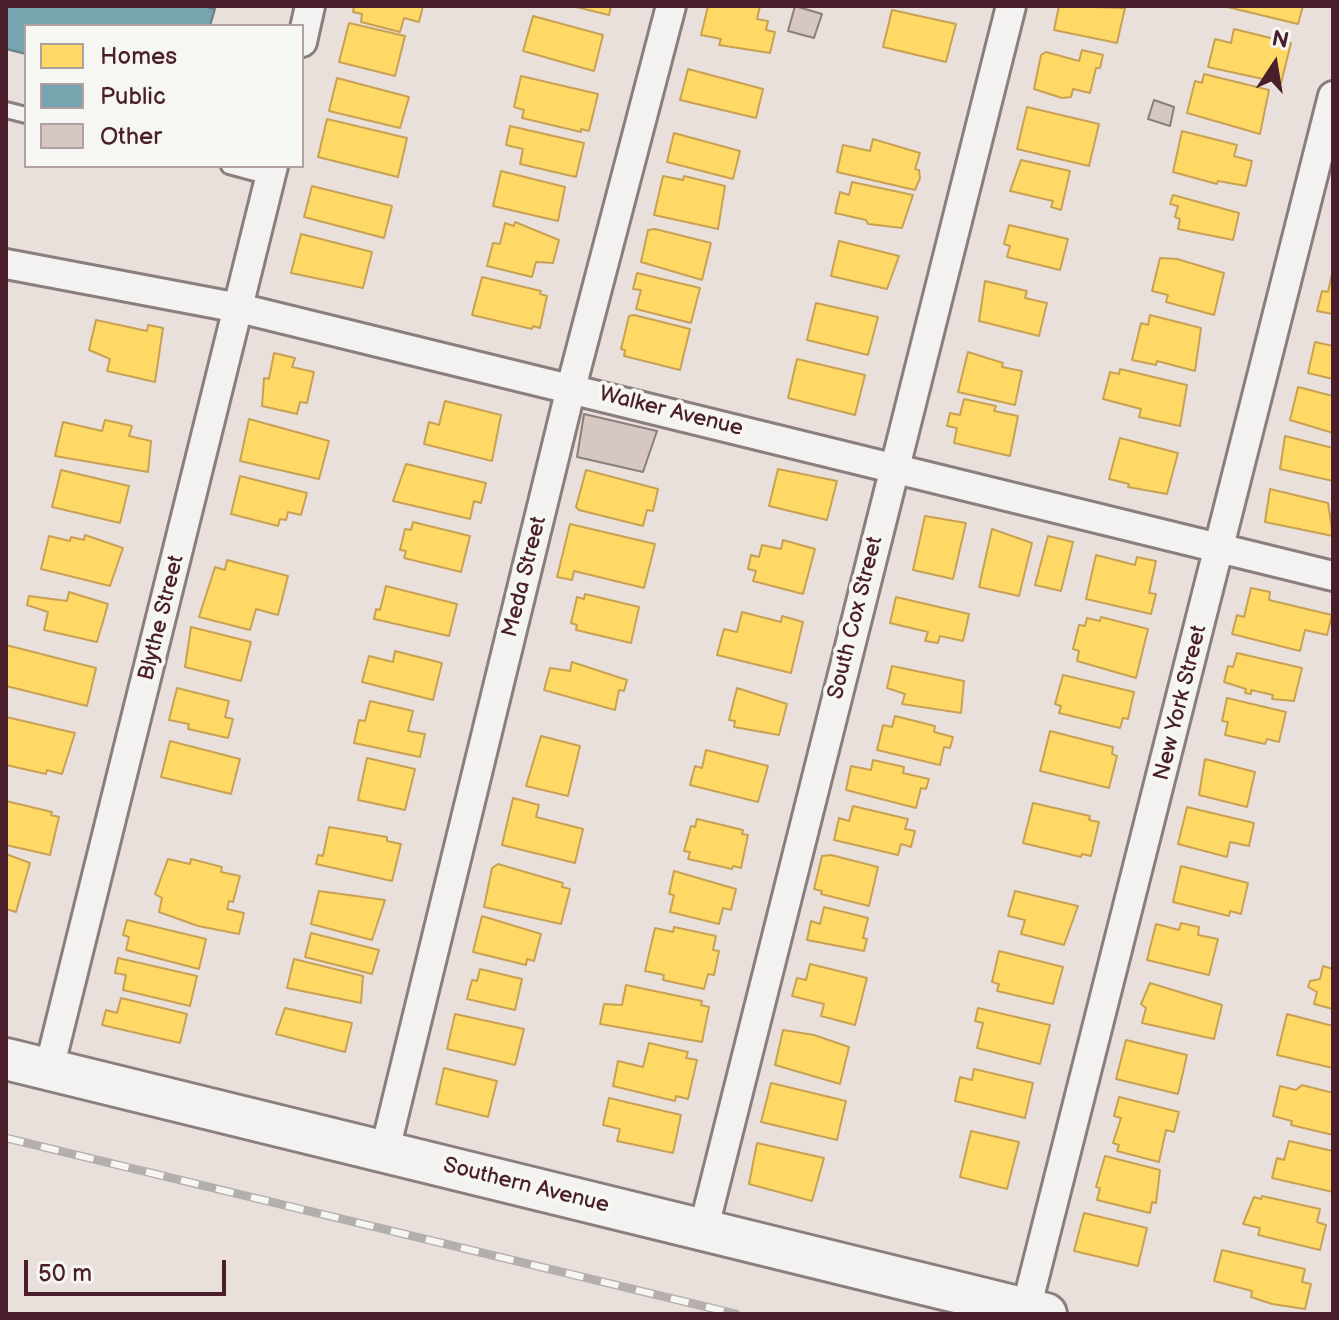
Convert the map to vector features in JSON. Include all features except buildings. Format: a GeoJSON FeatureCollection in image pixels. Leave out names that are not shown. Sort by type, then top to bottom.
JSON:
{"type":"FeatureCollection","features":[{"type":"Feature","properties":{"kind":"main road","name":"Southern Avenue"},"geometry":{"type":"LineString","coordinates":[[6,1059],[1036,1312]]}},
{"type":"Feature","properties":{"kind":"street"},"geometry":{"type":"LineString","coordinates":[[304,33],[310,6]]}},
{"type":"Feature","properties":{"kind":"street","name":"Meda Street"},"geometry":{"type":"LineString","coordinates":[[385,1150],[571,388],[671,6]]}},
{"type":"Feature","properties":{"kind":"street","name":"South Cox Street"},"geometry":{"type":"LineString","coordinates":[[703,1231],[1011,6]]}},
{"type":"Feature","properties":{"kind":"street","name":"New York Street"},"geometry":{"type":"LineString","coordinates":[[1036,1312],[1333,96]]}},
{"type":"Feature","properties":{"kind":"street","name":"Blythe Street"},"geometry":{"type":"LineString","coordinates":[[49,1069],[272,172]]}},
{"type":"Feature","properties":{"kind":"street","name":"Walker Avenue"},"geometry":{"type":"LineString","coordinates":[[6,264],[239,308],[1333,576]]}},
{"type":"Feature","properties":{"kind":"lane"},"geometry":{"type":"LineString","coordinates":[[243,168],[272,172]]}},
{"type":"Feature","properties":{"kind":"railway"},"geometry":{"type":"LineString","coordinates":[[6,1138],[736,1314]]}}]}
